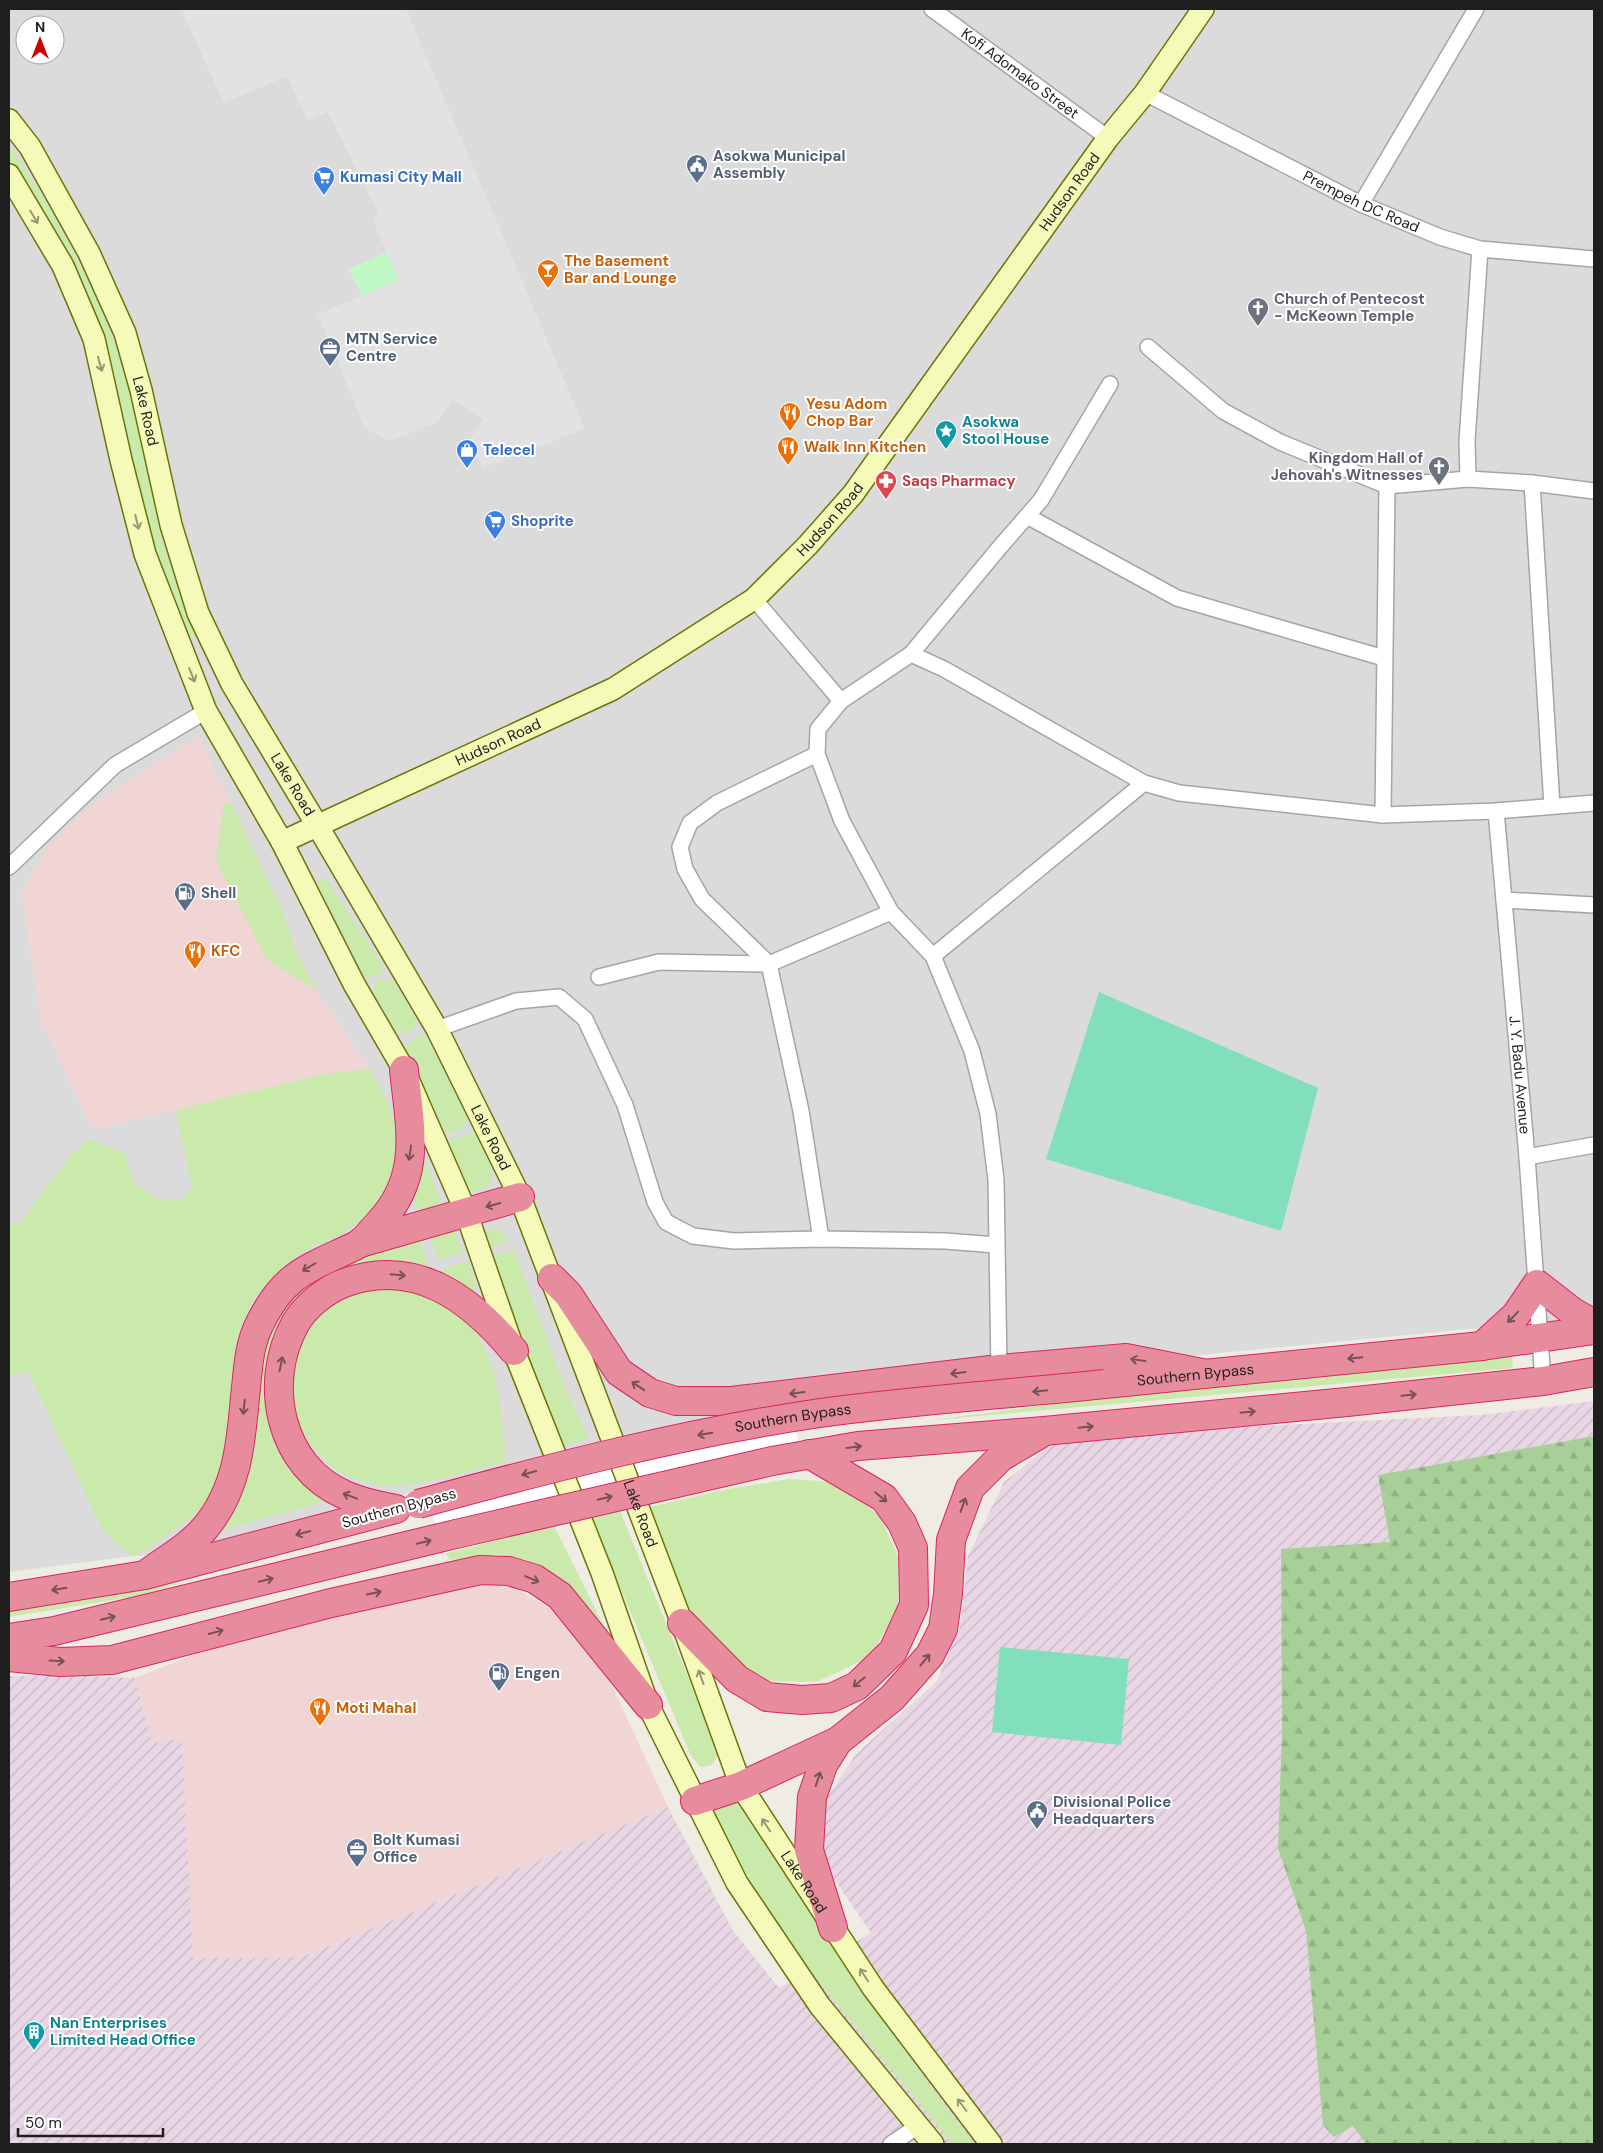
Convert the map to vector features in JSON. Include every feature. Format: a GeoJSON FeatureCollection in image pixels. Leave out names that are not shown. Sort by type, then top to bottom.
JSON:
{"type":"FeatureCollection","features":[{"type":"Feature","properties":{"kind":"highway"},"geometry":{"type":"LineString","coordinates":[[360,1244],[388,1214],[399,1197],[407,1178],[412,1144],[404,1070]]}},
{"type":"Feature","properties":{"kind":"highway"},"geometry":{"type":"LineString","coordinates":[[145,1575],[204,1529],[230,1488],[237,1466],[249,1354],[259,1324],[274,1299],[289,1280],[310,1266],[360,1244],[520,1197]]}},
{"type":"Feature","properties":{"kind":"highway"},"geometry":{"type":"LineString","coordinates":[[407,1507],[375,1505],[344,1495],[324,1482],[301,1461],[289,1439],[280,1414],[278,1388],[286,1345],[296,1322],[314,1302],[335,1287],[378,1274],[405,1276],[430,1282],[474,1310],[494,1327],[514,1351]]}},
{"type":"Feature","properties":{"kind":"highway"},"geometry":{"type":"LineString","coordinates":[[552,1278],[568,1294],[619,1372],[650,1393],[676,1401],[731,1401],[999,1369],[1126,1358],[1202,1373]]}},
{"type":"Feature","properties":{"kind":"highway"},"geometry":{"type":"LineString","coordinates":[[1482,1346],[1516,1315],[1537,1284],[1573,1312],[1594,1324]]}},
{"type":"Feature","properties":{"kind":"highway","name":"Southern Bypass"},"geometry":{"type":"LineString","coordinates":[[9,1597],[145,1575],[580,1460],[647,1445],[819,1413],[1482,1346],[1594,1330]]}},
{"type":"Feature","properties":{"kind":"highway"},"geometry":{"type":"LineString","coordinates":[[9,1638],[54,1631],[456,1534],[772,1461],[810,1454],[858,1446],[1044,1431],[1543,1381],[1594,1372]]}},
{"type":"Feature","properties":{"kind":"highway"},"geometry":{"type":"LineString","coordinates":[[695,1801],[741,1786],[838,1741],[892,1698],[930,1655],[943,1629],[948,1594],[951,1540],[970,1488],[1002,1457],[1044,1431]]}},
{"type":"Feature","properties":{"kind":"highway"},"geometry":{"type":"LineString","coordinates":[[682,1623],[737,1679],[767,1697],[802,1700],[831,1698],[857,1686],[893,1650],[914,1605],[914,1548],[902,1522],[884,1498],[810,1454]]}},
{"type":"Feature","properties":{"kind":"highway"},"geometry":{"type":"LineString","coordinates":[[9,1657],[60,1662],[112,1660],[330,1603],[480,1570],[509,1571],[535,1579],[560,1596],[648,1705]]}},
{"type":"Feature","properties":{"kind":"highway"},"geometry":{"type":"LineString","coordinates":[[833,1928],[808,1850],[812,1797],[823,1765],[838,1741]]}},
{"type":"Feature","properties":{"kind":"main road","name":"Hudson Road"},"geometry":{"type":"LineString","coordinates":[[282,842],[613,689],[754,599],[808,545],[853,494],[1108,138],[1146,93],[1203,9]]}},
{"type":"Feature","properties":{"kind":"main road","name":"Lake Road"},"geometry":{"type":"LineString","coordinates":[[9,120],[30,148],[89,253],[125,333],[141,390],[171,525],[198,613],[232,684],[437,1029],[520,1197],[682,1623],[741,1786],[873,1988],[991,2144]]}},
{"type":"Feature","properties":{"kind":"main road"},"geometry":{"type":"LineString","coordinates":[[9,175],[63,266],[94,339],[121,460],[145,554],[206,711],[282,842],[354,984],[404,1070],[466,1212],[514,1351],[602,1573],[648,1705],[737,1883],[820,2006],[933,2144]]}},
{"type":"Feature","properties":{"kind":"street","name":"Kofi Adomako Street"},"geometry":{"type":"LineString","coordinates":[[932,9],[1108,138]]}},
{"type":"Feature","properties":{"kind":"street"},"geometry":{"type":"LineString","coordinates":[[1361,204],[1476,9]]}},
{"type":"Feature","properties":{"kind":"street","name":"Prempeh DC Road"},"geometry":{"type":"LineString","coordinates":[[1146,93],[1361,204],[1440,237],[1480,249],[1594,259]]}},
{"type":"Feature","properties":{"kind":"street"},"geometry":{"type":"LineString","coordinates":[[1468,479],[1467,441],[1480,249]]}},
{"type":"Feature","properties":{"kind":"street"},"geometry":{"type":"LineString","coordinates":[[1148,346],[1223,410],[1280,442],[1387,486],[1468,479],[1532,482],[1594,491]]}},
{"type":"Feature","properties":{"kind":"street"},"geometry":{"type":"LineString","coordinates":[[999,1369],[996,1180],[988,1114],[972,1051],[933,956],[891,912],[842,821],[817,754],[818,729],[841,701],[911,654],[1042,500],[1110,384]]}},
{"type":"Feature","properties":{"kind":"street"},"geometry":{"type":"LineString","coordinates":[[1532,482],[1552,806]]}},
{"type":"Feature","properties":{"kind":"street"},"geometry":{"type":"LineString","coordinates":[[1384,815],[1387,486]]}},
{"type":"Feature","properties":{"kind":"street"},"geometry":{"type":"LineString","coordinates":[[1027,516],[1177,598],[1384,658]]}},
{"type":"Feature","properties":{"kind":"street"},"geometry":{"type":"LineString","coordinates":[[754,599],[841,701]]}},
{"type":"Feature","properties":{"kind":"street"},"geometry":{"type":"LineString","coordinates":[[911,654],[944,669],[1144,783],[1179,793],[1384,815],[1496,811],[1594,803]]}},
{"type":"Feature","properties":{"kind":"street"},"geometry":{"type":"LineString","coordinates":[[9,867],[115,765],[206,711]]}},
{"type":"Feature","properties":{"kind":"street"},"geometry":{"type":"LineString","coordinates":[[817,754],[717,803],[690,823],[680,847],[685,869],[702,898],[768,964],[802,1111],[821,1239]]}},
{"type":"Feature","properties":{"kind":"street"},"geometry":{"type":"LineString","coordinates":[[933,956],[1144,783]]}},
{"type":"Feature","properties":{"kind":"street","name":"J. Y. Badu Avenue"},"geometry":{"type":"LineString","coordinates":[[1496,811],[1528,1157],[1543,1381]]}},
{"type":"Feature","properties":{"kind":"street"},"geometry":{"type":"LineString","coordinates":[[1504,900],[1594,905]]}},
{"type":"Feature","properties":{"kind":"street"},"geometry":{"type":"LineString","coordinates":[[599,977],[659,962],[768,964],[891,912]]}},
{"type":"Feature","properties":{"kind":"street"},"geometry":{"type":"LineString","coordinates":[[437,1029],[516,1001],[559,997],[585,1018],[625,1105],[655,1202],[666,1222],[693,1236],[734,1241],[821,1239],[945,1241],[996,1245]]}},
{"type":"Feature","properties":{"kind":"street"},"geometry":{"type":"LineString","coordinates":[[1528,1157],[1594,1145]]}},
{"type":"Feature","properties":{"kind":"street"},"geometry":{"type":"LineString","coordinates":[[891,2144],[918,2126]]}},
{"type":"Feature","properties":{"kind":"shaded area"},"geometry":{"type":"Polygon","coordinates":[[[9,9],[1594,9],[1594,1317],[1056,1369],[424,1486],[346,1519],[204,1553],[133,1556],[9,1572],[9,9]]]}},
{"type":"Feature","properties":{"kind":"shaded area"},"geometry":{"type":"Polygon","coordinates":[[[181,9],[406,9],[585,429],[483,468],[469,441],[483,419],[452,399],[436,423],[390,441],[365,428],[318,314],[399,280],[372,218],[379,215],[328,112],[308,121],[287,76],[224,103],[181,9]]]}},
{"type":"Feature","properties":{"kind":"shaded area"},"geometry":{"type":"Polygon","coordinates":[[[199,737],[284,915],[295,949],[316,990],[370,1069],[324,1074],[92,1130],[41,1020],[21,893],[49,846],[92,804],[199,737]]]}},
{"type":"Feature","properties":{"kind":"shaded area"},"geometry":{"type":"Polygon","coordinates":[[[1594,1401],[1594,2144],[9,2144],[9,1676],[65,1675],[135,1678],[152,1743],[182,1739],[193,1958],[302,1957],[668,1807],[732,1929],[779,1988],[871,1933],[824,1864],[825,1801],[856,1754],[937,1681],[960,1627],[968,1556],[1004,1482],[1062,1436],[1481,1415],[1594,1401]]]}},
{"type":"Feature","properties":{"kind":"shaded area"},"geometry":{"type":"Polygon","coordinates":[[[466,1582],[510,1585],[556,1612],[602,1664],[668,1807],[302,1957],[193,1958],[182,1740],[152,1743],[135,1678],[357,1591],[466,1582]]]}},
{"type":"Feature","properties":{"kind":"green space"},"geometry":{"type":"Polygon","coordinates":[[[9,145],[65,236],[110,332],[138,417],[163,543],[196,636],[189,637],[143,515],[113,372],[96,319],[28,187],[9,161],[9,145]]]}},
{"type":"Feature","properties":{"kind":"green space"},"geometry":{"type":"Polygon","coordinates":[[[387,252],[399,280],[362,296],[349,269],[387,252]]]}},
{"type":"Feature","properties":{"kind":"green space"},"geometry":{"type":"Polygon","coordinates":[[[224,803],[231,803],[284,915],[295,949],[316,990],[267,960],[216,860],[224,803]]]}},
{"type":"Feature","properties":{"kind":"green space"},"geometry":{"type":"Polygon","coordinates":[[[323,879],[327,880],[381,963],[383,970],[381,974],[367,978],[361,971],[318,885],[318,882],[323,879]]]}},
{"type":"Feature","properties":{"kind":"green space"},"geometry":{"type":"Polygon","coordinates":[[[379,980],[393,981],[415,1017],[416,1025],[409,1034],[396,1031],[373,991],[379,980]]]}},
{"type":"Feature","properties":{"kind":"green space"},"geometry":{"type":"Polygon","coordinates":[[[1099,992],[1318,1088],[1281,1231],[1046,1159],[1099,992]]]}},
{"type":"Feature","properties":{"kind":"green space"},"geometry":{"type":"Polygon","coordinates":[[[419,1035],[423,1035],[428,1041],[467,1117],[462,1128],[458,1131],[452,1133],[445,1130],[405,1051],[409,1042],[419,1035]]]}},
{"type":"Feature","properties":{"kind":"green space"},"geometry":{"type":"Polygon","coordinates":[[[370,1069],[388,1103],[396,1127],[399,1152],[394,1176],[384,1196],[361,1220],[342,1234],[315,1246],[293,1259],[276,1273],[262,1289],[245,1317],[239,1337],[233,1411],[227,1455],[221,1477],[207,1501],[196,1512],[170,1533],[132,1557],[103,1531],[28,1371],[9,1376],[9,1224],[20,1223],[70,1156],[90,1139],[125,1154],[135,1184],[158,1199],[181,1201],[192,1188],[176,1110],[324,1074],[370,1069]]]}},
{"type":"Feature","properties":{"kind":"green space"},"geometry":{"type":"Polygon","coordinates":[[[475,1132],[487,1159],[491,1179],[490,1186],[474,1192],[467,1188],[449,1141],[475,1132]]]}},
{"type":"Feature","properties":{"kind":"green space"},"geometry":{"type":"Polygon","coordinates":[[[423,1155],[441,1201],[434,1207],[419,1213],[411,1194],[423,1155]]]}},
{"type":"Feature","properties":{"kind":"green space"},"geometry":{"type":"Polygon","coordinates":[[[452,1222],[462,1253],[438,1259],[429,1234],[452,1222]]]}},
{"type":"Feature","properties":{"kind":"green space"},"geometry":{"type":"Polygon","coordinates":[[[493,1229],[502,1231],[507,1241],[488,1248],[486,1234],[493,1229]]]}},
{"type":"Feature","properties":{"kind":"green space"},"geometry":{"type":"Polygon","coordinates":[[[418,1233],[428,1267],[392,1262],[351,1268],[270,1374],[334,1499],[211,1533],[238,1486],[250,1459],[256,1431],[262,1360],[265,1346],[275,1323],[289,1303],[306,1287],[327,1273],[349,1261],[418,1233]]]}},
{"type":"Feature","properties":{"kind":"green space"},"geometry":{"type":"Polygon","coordinates":[[[514,1250],[565,1388],[589,1439],[559,1446],[494,1255],[514,1250]]]}},
{"type":"Feature","properties":{"kind":"green space"},"geometry":{"type":"Polygon","coordinates":[[[468,1261],[476,1293],[441,1273],[443,1269],[468,1261]]]}},
{"type":"Feature","properties":{"kind":"green space"},"geometry":{"type":"Polygon","coordinates":[[[379,1287],[430,1294],[472,1325],[481,1340],[494,1373],[506,1462],[439,1479],[404,1485],[372,1484],[348,1476],[328,1463],[312,1446],[300,1425],[293,1402],[292,1379],[296,1355],[307,1332],[321,1315],[338,1303],[358,1293],[379,1287]]]}},
{"type":"Feature","properties":{"kind":"green space"},"geometry":{"type":"Polygon","coordinates":[[[1512,1355],[1513,1368],[925,1421],[1077,1401],[1512,1355]]]}},
{"type":"Feature","properties":{"kind":"green space"},"geometry":{"type":"Polygon","coordinates":[[[1594,1436],[1594,2144],[1366,2144],[1353,2126],[1334,2137],[1323,2125],[1306,1931],[1278,1848],[1282,1733],[1281,1549],[1390,1542],[1378,1475],[1594,1436]]]}},
{"type":"Feature","properties":{"kind":"green space"},"geometry":{"type":"Polygon","coordinates":[[[789,1479],[834,1482],[879,1515],[898,1556],[898,1609],[870,1657],[816,1682],[772,1681],[720,1655],[692,1617],[650,1507],[728,1489],[789,1479]]]}},
{"type":"Feature","properties":{"kind":"green space"},"geometry":{"type":"Polygon","coordinates":[[[620,1511],[719,1753],[712,1765],[701,1767],[691,1756],[591,1518],[620,1511]]]}},
{"type":"Feature","properties":{"kind":"green space"},"geometry":{"type":"Polygon","coordinates":[[[554,1526],[612,1642],[565,1584],[524,1560],[499,1554],[450,1560],[445,1553],[554,1526]]]}},
{"type":"Feature","properties":{"kind":"green space"},"geometry":{"type":"Polygon","coordinates":[[[181,1583],[137,1596],[9,1617],[9,1609],[181,1583]]]}},
{"type":"Feature","properties":{"kind":"green space"},"geometry":{"type":"Polygon","coordinates":[[[1000,1647],[1129,1659],[1121,1745],[992,1732],[1000,1647]]]}},
{"type":"Feature","properties":{"kind":"green space"},"geometry":{"type":"Polygon","coordinates":[[[736,1791],[850,1971],[910,2059],[974,2144],[953,2144],[823,1987],[766,1909],[707,1805],[736,1791]]]}},
{"type":"Feature","properties":{"kind":"pier"},"geometry":{"type":"Polygon","coordinates":[[[793,1407],[801,1466],[445,1553],[424,1486],[706,1420],[793,1407]]]}},
{"type":"Feature","properties":{"kind":"place","name":"Asokwa Municipal Assembly"},"geometry":{"type":"Point","coordinates":[697,184]}},
{"type":"Feature","properties":{"kind":"place","name":"Kumasi City Mall"},"geometry":{"type":"Point","coordinates":[324,196]}},
{"type":"Feature","properties":{"kind":"place","name":"The Basement Bar and Lounge"},"geometry":{"type":"Point","coordinates":[548,289]}},
{"type":"Feature","properties":{"kind":"place","name":"Church of Pentecost - McKeown Temple"},"geometry":{"type":"Point","coordinates":[1258,327]}},
{"type":"Feature","properties":{"kind":"place","name":"MTN Service Centre"},"geometry":{"type":"Point","coordinates":[330,367]}},
{"type":"Feature","properties":{"kind":"place","name":"Yesu Adom Chop Bar"},"geometry":{"type":"Point","coordinates":[790,432]}},
{"type":"Feature","properties":{"kind":"place","name":"Asokwa Stool House"},"geometry":{"type":"Point","coordinates":[946,450]}},
{"type":"Feature","properties":{"kind":"place","name":"Walk Inn Kitchen"},"geometry":{"type":"Point","coordinates":[788,466]}},
{"type":"Feature","properties":{"kind":"place","name":"Telecel"},"geometry":{"type":"Point","coordinates":[467,469]}},
{"type":"Feature","properties":{"kind":"place","name":"Kingdom Hall of Jehovah's Witnesses"},"geometry":{"type":"Point","coordinates":[1439,486]}},
{"type":"Feature","properties":{"kind":"place","name":"Saqs Pharmacy"},"geometry":{"type":"Point","coordinates":[886,500]}},
{"type":"Feature","properties":{"kind":"place","name":"Shoprite"},"geometry":{"type":"Point","coordinates":[495,540]}},
{"type":"Feature","properties":{"kind":"place","name":"Shell"},"geometry":{"type":"Point","coordinates":[185,912]}},
{"type":"Feature","properties":{"kind":"place","name":"KFC"},"geometry":{"type":"Point","coordinates":[195,970]}},
{"type":"Feature","properties":{"kind":"place","name":"Engen"},"geometry":{"type":"Point","coordinates":[499,1692]}},
{"type":"Feature","properties":{"kind":"place","name":"Moti Mahal"},"geometry":{"type":"Point","coordinates":[320,1727]}},
{"type":"Feature","properties":{"kind":"place","name":"Divisional Police Headquarters"},"geometry":{"type":"Point","coordinates":[1037,1830]}},
{"type":"Feature","properties":{"kind":"place","name":"Bolt Kumasi Office"},"geometry":{"type":"Point","coordinates":[357,1868]}},
{"type":"Feature","properties":{"kind":"place","name":"Nan Enterprises Limited Head Office"},"geometry":{"type":"Point","coordinates":[34,2051]}}]}
